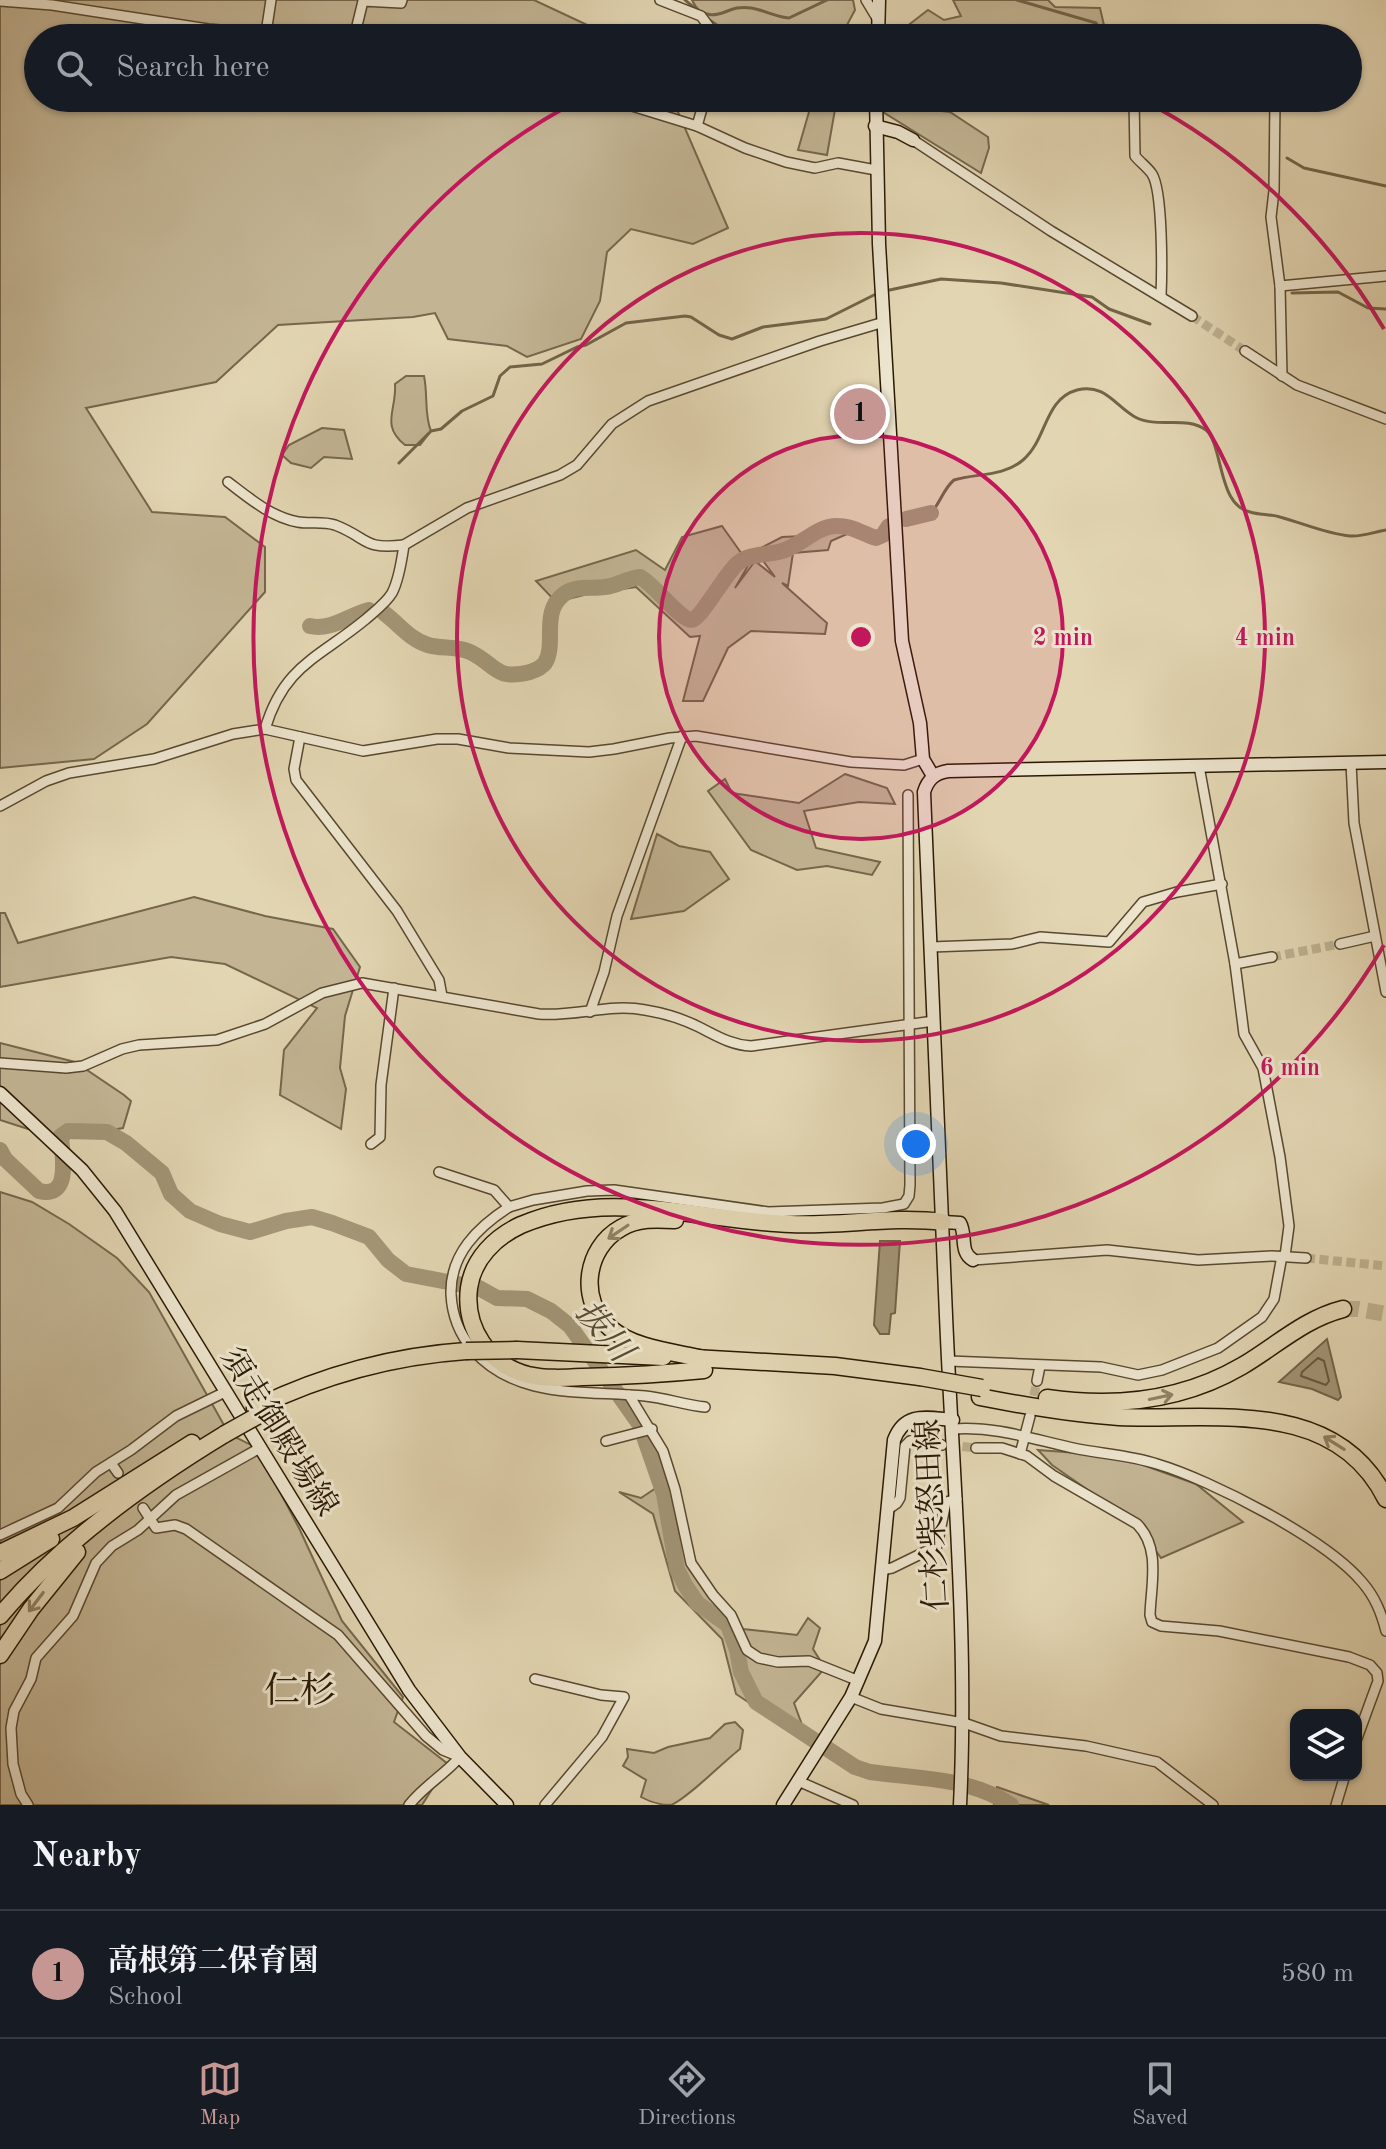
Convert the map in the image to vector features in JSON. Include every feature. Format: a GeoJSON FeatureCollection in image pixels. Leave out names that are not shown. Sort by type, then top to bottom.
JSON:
{"type":"FeatureCollection","features":[{"type":"Feature","properties":{"kind":"highway"},"geometry":{"type":"LineString","coordinates":[[633,1365],[581,1377],[541,1377],[526,1375],[502,1363],[489,1353],[475,1333],[469,1307],[471,1278],[477,1263],[496,1240],[512,1230],[556,1213],[587,1208],[657,1208],[790,1224],[917,1219],[943,1222]]}},
{"type":"Feature","properties":{"kind":"highway"},"geometry":{"type":"LineString","coordinates":[[704,1364],[632,1341],[608,1327],[599,1315],[590,1291],[589,1278],[596,1253],[611,1234],[634,1222],[660,1219],[788,1233],[917,1229],[943,1222]]}},
{"type":"Feature","properties":{"kind":"highway"},"geometry":{"type":"LineString","coordinates":[[981,1392],[1093,1403],[1164,1397],[1219,1378],[1312,1320],[1343,1309]]}},
{"type":"Feature","properties":{"kind":"highway"},"geometry":{"type":"LineString","coordinates":[[0,1553],[73,1518],[184,1447],[257,1411],[367,1374],[467,1355],[565,1356],[633,1365],[835,1366],[981,1392],[1079,1414],[1274,1420],[1318,1433],[1341,1446],[1361,1463],[1386,1499]]}},
{"type":"Feature","properties":{"kind":"highway"},"geometry":{"type":"LineString","coordinates":[[0,1616],[60,1556],[223,1430]]}},
{"type":"Feature","properties":{"kind":"highway"},"geometry":{"type":"LineString","coordinates":[[0,1571],[184,1447]]}},
{"type":"Feature","properties":{"kind":"highway"},"geometry":{"type":"LineString","coordinates":[[0,1655],[63,1568],[126,1502]]}},
{"type":"Feature","properties":{"kind":"street"},"geometry":{"type":"LineString","coordinates":[[105,13],[108,0]]}},
{"type":"Feature","properties":{"kind":"street"},"geometry":{"type":"LineString","coordinates":[[267,24],[271,0]]}},
{"type":"Feature","properties":{"kind":"street"},"geometry":{"type":"LineString","coordinates":[[357,24],[363,1],[401,3],[402,0]]}},
{"type":"Feature","properties":{"kind":"street"},"geometry":{"type":"LineString","coordinates":[[660,0],[701,16],[707,24]]}},
{"type":"Feature","properties":{"kind":"street"},"geometry":{"type":"LineString","coordinates":[[866,0],[878,20]]}},
{"type":"Feature","properties":{"kind":"street"},"geometry":{"type":"LineString","coordinates":[[878,24],[879,0]]}},
{"type":"Feature","properties":{"kind":"street"},"geometry":{"type":"LineString","coordinates":[[0,1],[176,24]]}},
{"type":"Feature","properties":{"kind":"street"},"geometry":{"type":"LineString","coordinates":[[652,112],[697,126],[786,162],[815,168],[838,163],[876,170]]}},
{"type":"Feature","properties":{"kind":"street"},"geometry":{"type":"LineString","coordinates":[[697,126],[701,112]]}},
{"type":"Feature","properties":{"kind":"street"},"geometry":{"type":"LineString","coordinates":[[876,112],[876,170],[902,641],[920,723],[923,759],[933,776],[948,771],[1386,762]]}},
{"type":"Feature","properties":{"kind":"street"},"geometry":{"type":"LineString","coordinates":[[1134,112],[1135,156],[1156,182],[1162,239],[1161,296]]}},
{"type":"Feature","properties":{"kind":"street"},"geometry":{"type":"LineString","coordinates":[[1275,112],[1271,217],[1280,286],[1282,376]]}},
{"type":"Feature","properties":{"kind":"street"},"geometry":{"type":"LineString","coordinates":[[875,126],[913,140],[1051,231],[1192,316]]}},
{"type":"Feature","properties":{"kind":"street"},"geometry":{"type":"LineString","coordinates":[[1280,286],[1386,276]]}},
{"type":"Feature","properties":{"kind":"street"},"geometry":{"type":"LineString","coordinates":[[228,482],[279,516],[299,522],[334,524],[369,545],[404,545],[467,508],[539,485],[577,465],[612,424],[648,401],[884,322]]}},
{"type":"Feature","properties":{"kind":"street"},"geometry":{"type":"LineString","coordinates":[[1245,351],[1297,385],[1386,419]]}},
{"type":"Feature","properties":{"kind":"street"},"geometry":{"type":"LineString","coordinates":[[265,729],[276,697],[286,681],[320,652],[344,637],[393,592],[404,545]]}},
{"type":"Feature","properties":{"kind":"street"},"geometry":{"type":"LineString","coordinates":[[0,806],[46,781],[69,773],[154,759],[233,734],[265,729],[363,751],[437,739],[458,739],[509,748],[589,752],[682,736],[851,762],[904,765],[923,759]]}},
{"type":"Feature","properties":{"kind":"street"},"geometry":{"type":"LineString","coordinates":[[590,1012],[604,972],[617,916],[682,736]]}},
{"type":"Feature","properties":{"kind":"street"},"geometry":{"type":"LineString","coordinates":[[300,737],[294,769],[296,780],[397,911],[439,980],[442,996]]}},
{"type":"Feature","properties":{"kind":"street"},"geometry":{"type":"LineString","coordinates":[[1351,763],[1354,823],[1386,992]]}},
{"type":"Feature","properties":{"kind":"street"},"geometry":{"type":"LineString","coordinates":[[949,1361],[1107,1368],[1143,1375],[1204,1354],[1243,1332],[1266,1312],[1276,1292],[1289,1226],[1280,1157],[1263,1068],[1244,1034],[1222,884],[1208,826],[1199,766]]}},
{"type":"Feature","properties":{"kind":"street","name":"仁杉柴怒田線"},"geometry":{"type":"LineString","coordinates":[[933,776],[924,792],[957,1499],[964,1723],[960,1799]]}},
{"type":"Feature","properties":{"kind":"street"},"geometry":{"type":"LineString","coordinates":[[705,1407],[682,1405],[664,1398],[584,1394],[529,1385],[500,1373],[487,1364],[463,1336],[456,1322],[451,1292],[454,1272],[460,1256],[480,1228],[509,1207],[560,1196],[614,1190],[768,1212],[883,1208],[904,1204],[910,1185],[908,795]]}},
{"type":"Feature","properties":{"kind":"street"},"geometry":{"type":"LineString","coordinates":[[931,947],[1012,944],[1040,937],[1109,942],[1143,902],[1222,884]]}},
{"type":"Feature","properties":{"kind":"street"},"geometry":{"type":"LineString","coordinates":[[1340,944],[1375,936]]}},
{"type":"Feature","properties":{"kind":"street"},"geometry":{"type":"LineString","coordinates":[[1235,964],[1272,957]]}},
{"type":"Feature","properties":{"kind":"street"},"geometry":{"type":"LineString","coordinates":[[0,1063],[66,1068],[83,1066],[139,1045],[217,1040],[245,1033],[322,993],[362,983],[558,1016],[644,1009],[696,1025],[735,1045],[751,1046],[934,1021]]}},
{"type":"Feature","properties":{"kind":"street"},"geometry":{"type":"LineString","coordinates":[[371,1144],[380,1137],[381,1085],[394,988]]}},
{"type":"Feature","properties":{"kind":"street","name":"須走御殿場線"},"geometry":{"type":"LineString","coordinates":[[0,1093],[76,1164],[115,1211],[409,1690],[460,1757],[507,1805]]}},
{"type":"Feature","properties":{"kind":"street"},"geometry":{"type":"LineString","coordinates":[[439,1172],[494,1190],[509,1207]]}},
{"type":"Feature","properties":{"kind":"street"},"geometry":{"type":"LineString","coordinates":[[943,1222],[960,1223],[965,1252],[973,1260],[1107,1250],[1198,1260],[1284,1256],[1306,1258]]}},
{"type":"Feature","properties":{"kind":"street"},"geometry":{"type":"LineString","coordinates":[[1037,1381],[1040,1366]]}},
{"type":"Feature","properties":{"kind":"street"},"geometry":{"type":"LineString","coordinates":[[0,1535],[58,1508],[96,1472],[176,1416],[225,1392]]}},
{"type":"Feature","properties":{"kind":"street"},"geometry":{"type":"LineString","coordinates":[[629,1395],[663,1451],[675,1489],[691,1563],[731,1615],[747,1650],[759,1658],[778,1662],[809,1661],[859,1681]]}},
{"type":"Feature","properties":{"kind":"street"},"geometry":{"type":"LineString","coordinates":[[1020,1454],[1030,1416]]}},
{"type":"Feature","properties":{"kind":"street"},"geometry":{"type":"LineString","coordinates":[[783,1805],[851,1697],[875,1641],[894,1440],[904,1422],[914,1418],[992,1429],[1166,1467],[1213,1487],[1283,1523],[1356,1575],[1377,1602],[1386,1631]]}},
{"type":"Feature","properties":{"kind":"street"},"geometry":{"type":"LineString","coordinates":[[606,1441],[649,1430]]}},
{"type":"Feature","properties":{"kind":"street"},"geometry":{"type":"LineString","coordinates":[[887,1510],[900,1498],[905,1446],[922,1437],[942,1445]]}},
{"type":"Feature","properties":{"kind":"street"},"geometry":{"type":"LineString","coordinates":[[28,1805],[21,1794],[13,1764],[11,1728],[14,1711],[31,1679],[36,1658],[73,1616],[96,1563],[176,1495],[260,1448]]}},
{"type":"Feature","properties":{"kind":"street"},"geometry":{"type":"LineString","coordinates":[[976,1448],[1002,1448],[1020,1454],[1137,1524],[1147,1534],[1153,1549],[1152,1622],[1161,1626],[1219,1631],[1349,1657],[1374,1669],[1382,1681],[1373,1687],[1362,1722]]}},
{"type":"Feature","properties":{"kind":"street"},"geometry":{"type":"LineString","coordinates":[[111,1463],[118,1473]]}},
{"type":"Feature","properties":{"kind":"street"},"geometry":{"type":"LineString","coordinates":[[881,1570],[892,1568],[937,1546],[946,1502],[957,1499]]}},
{"type":"Feature","properties":{"kind":"street"},"geometry":{"type":"LineString","coordinates":[[143,1508],[156,1528],[175,1525],[186,1529],[338,1635],[426,1736],[443,1750],[460,1757],[449,1770],[420,1791],[409,1805]]}},
{"type":"Feature","properties":{"kind":"street"},"geometry":{"type":"LineString","coordinates":[[535,1679],[601,1695],[624,1697],[602,1737],[545,1805]]}},
{"type":"Feature","properties":{"kind":"street"},"geometry":{"type":"LineString","coordinates":[[851,1697],[881,1709],[964,1723],[1001,1736],[1086,1746],[1157,1762],[1213,1805]]}},
{"type":"Feature","properties":{"kind":"street"},"geometry":{"type":"LineString","coordinates":[[798,1781],[853,1805]]}},
{"type":"Feature","properties":{"kind":"street"},"geometry":{"type":"LineString","coordinates":[[1336,1805],[1343,1781]]}},
{"type":"Feature","properties":{"kind":"shaded area"},"geometry":{"type":"Polygon","coordinates":[[[0,0],[534,0],[585,24],[24,24],[24,112],[678,112],[728,228],[693,244],[631,229],[607,252],[600,301],[581,339],[527,357],[507,346],[448,339],[435,313],[278,325],[216,382],[86,408],[152,512],[225,517],[265,547],[265,592],[147,724],[94,759],[0,768],[0,0]]]}},
{"type":"Feature","properties":{"kind":"shaded area"},"geometry":{"type":"Polygon","coordinates":[[[692,0],[853,0],[855,10],[848,24],[717,24],[692,0]]]}},
{"type":"Feature","properties":{"kind":"shaded area"},"geometry":{"type":"Polygon","coordinates":[[[953,0],[1048,0],[1055,7],[1100,8],[1104,24],[910,24],[928,10],[944,20],[961,16],[953,0]]]}},
{"type":"Feature","properties":{"kind":"shaded area"},"geometry":{"type":"Polygon","coordinates":[[[809,112],[835,112],[827,155],[798,150],[809,112]]]}},
{"type":"Feature","properties":{"kind":"shaded area"},"geometry":{"type":"Polygon","coordinates":[[[883,112],[950,112],[988,137],[989,148],[981,173],[883,112]]]}},
{"type":"Feature","properties":{"kind":"shaded area"},"geometry":{"type":"Polygon","coordinates":[[[406,376],[424,376],[431,431],[420,445],[405,445],[397,438],[391,424],[395,384],[406,376]]]}},
{"type":"Feature","properties":{"kind":"shaded area"},"geometry":{"type":"Polygon","coordinates":[[[322,428],[344,430],[352,459],[324,457],[311,468],[291,463],[282,455],[289,445],[322,428]]]}},
{"type":"Feature","properties":{"kind":"shaded area"},"geometry":{"type":"Polygon","coordinates":[[[722,526],[749,564],[735,588],[755,561],[775,577],[759,549],[782,537],[804,536],[831,527],[844,530],[847,534],[831,541],[828,550],[793,553],[788,586],[782,583],[827,623],[825,634],[751,631],[728,648],[703,701],[683,701],[700,636],[690,637],[636,587],[556,602],[536,581],[636,550],[665,570],[682,537],[722,526]]]}},
{"type":"Feature","properties":{"kind":"shaded area"},"geometry":{"type":"Polygon","coordinates":[[[845,774],[887,788],[895,804],[859,802],[804,811],[816,848],[880,862],[872,875],[827,866],[797,870],[751,850],[708,791],[725,779],[732,793],[799,803],[845,774]]]}},
{"type":"Feature","properties":{"kind":"shaded area"},"geometry":{"type":"Polygon","coordinates":[[[657,834],[679,846],[710,852],[729,879],[684,911],[631,919],[657,834]]]}},
{"type":"Feature","properties":{"kind":"shaded area"},"geometry":{"type":"Polygon","coordinates":[[[194,897],[265,916],[333,929],[360,967],[345,1016],[340,1068],[346,1089],[341,1129],[280,1095],[284,1050],[317,1008],[225,964],[171,957],[0,987],[0,913],[5,913],[18,943],[194,897]]]}},
{"type":"Feature","properties":{"kind":"shaded area"},"geometry":{"type":"Polygon","coordinates":[[[0,1043],[75,1062],[124,1095],[131,1101],[123,1128],[59,1139],[0,1120],[0,1043]]]}},
{"type":"Feature","properties":{"kind":"shaded area"},"geometry":{"type":"Polygon","coordinates":[[[0,1192],[32,1202],[117,1258],[149,1292],[229,1434],[257,1448],[299,1528],[342,1621],[403,1697],[394,1722],[448,1764],[422,1805],[0,1805],[0,1192]]]}},
{"type":"Feature","properties":{"kind":"shaded area"},"geometry":{"type":"Polygon","coordinates":[[[1038,1450],[1118,1456],[1196,1484],[1243,1522],[1161,1558],[1137,1524],[1052,1465],[1038,1450]]]}},
{"type":"Feature","properties":{"kind":"shaded area"},"geometry":{"type":"Polygon","coordinates":[[[665,1482],[679,1505],[696,1563],[743,1629],[797,1635],[808,1618],[820,1628],[813,1649],[825,1668],[794,1703],[801,1722],[778,1722],[736,1694],[722,1639],[675,1591],[653,1514],[619,1492],[641,1498],[665,1482]]]}},
{"type":"Feature","properties":{"kind":"shaded area"},"geometry":{"type":"Polygon","coordinates":[[[735,1722],[743,1730],[740,1749],[671,1805],[641,1797],[646,1780],[623,1766],[628,1757],[627,1749],[654,1753],[710,1738],[725,1724],[735,1722]]]}},
{"type":"Feature","properties":{"kind":"shaded area"},"geometry":{"type":"Polygon","coordinates":[[[997,1787],[1049,1805],[994,1805],[997,1787]]]}},
{"type":"Feature","properties":{"kind":"water"},"geometry":{"type":"Polygon","coordinates":[[[880,1241],[900,1241],[895,1313],[891,1314],[889,1334],[880,1334],[874,1325],[880,1241]]]}},
{"type":"Feature","properties":{"kind":"water"},"geometry":{"type":"Polygon","coordinates":[[[1327,1339],[1341,1397],[1338,1400],[1312,1389],[1279,1382],[1327,1339]]]}},
{"type":"Feature","properties":{"kind":"waterway"},"geometry":{"type":"LineString","coordinates":[[685,0],[706,14],[720,14],[741,7],[789,18],[827,0]]}},
{"type":"Feature","properties":{"kind":"waterway"},"geometry":{"type":"LineString","coordinates":[[1017,0],[1097,24]]}},
{"type":"Feature","properties":{"kind":"waterway"},"geometry":{"type":"LineString","coordinates":[[1287,158],[1304,168],[1386,186]]}},
{"type":"Feature","properties":{"kind":"waterway"},"geometry":{"type":"LineString","coordinates":[[885,291],[941,279],[1001,283],[1092,297],[1109,309],[1150,324]]}},
{"type":"Feature","properties":{"kind":"waterway"},"geometry":{"type":"LineString","coordinates":[[1292,293],[1338,292],[1368,308],[1386,309]]}},
{"type":"Feature","properties":{"kind":"waterway"},"geometry":{"type":"LineString","coordinates":[[399,463],[431,431],[441,429],[462,411],[493,396],[500,376],[510,367],[542,364],[626,323],[685,316],[732,339],[763,327],[826,319],[878,293]]}},
{"type":"Feature","properties":{"kind":"waterway"},"geometry":{"type":"LineString","coordinates":[[931,513],[954,480],[998,472],[1023,460],[1031,452],[1058,402],[1077,390],[1087,389],[1109,397],[1135,417],[1153,422],[1190,423],[1206,430],[1213,442],[1227,490],[1244,510],[1341,535],[1359,536],[1386,530]]}},
{"type":"Feature","properties":{"kind":"waterway"},"geometry":{"type":"LineString","coordinates":[[906,519],[931,513]]}},
{"type":"Feature","properties":{"kind":"waterway"},"geometry":{"type":"LineString","coordinates":[[384,613],[421,642],[465,650],[502,673],[518,674],[540,668],[545,663],[550,647],[553,610],[557,601],[569,591],[609,586],[640,577],[692,620],[733,568],[743,560],[785,550],[828,527],[846,527],[876,538],[883,535],[889,526]]}},
{"type":"Feature","properties":{"kind":"waterway"},"geometry":{"type":"LineString","coordinates":[[310,626],[333,624],[369,610]]}},
{"type":"Feature","properties":{"kind":"waterway","name":"抜川"},"geometry":{"type":"LineString","coordinates":[[0,1150],[5,1159],[39,1191],[49,1192],[61,1182],[63,1174],[61,1136],[68,1131],[107,1132],[126,1143],[162,1173],[171,1194],[190,1211],[220,1224],[250,1232],[312,1217],[369,1237],[388,1260],[406,1274],[479,1288],[497,1298],[527,1299],[551,1311],[570,1326],[640,1425],[664,1494],[677,1569],[697,1603],[728,1625],[741,1672],[756,1702],[855,1767],[870,1772],[961,1784],[1011,1805]]}},
{"type":"Feature","properties":{"kind":"tunnel"},"geometry":{"type":"LineString","coordinates":[[1192,316],[1245,351]]}},
{"type":"Feature","properties":{"kind":"tunnel"},"geometry":{"type":"LineString","coordinates":[[1272,957],[1340,944]]}},
{"type":"Feature","properties":{"kind":"tunnel"},"geometry":{"type":"LineString","coordinates":[[1306,1258],[1386,1266]]}},
{"type":"Feature","properties":{"kind":"tunnel"},"geometry":{"type":"LineString","coordinates":[[1343,1309],[1386,1314]]}},
{"type":"Feature","properties":{"kind":"tunnel"},"geometry":{"type":"LineString","coordinates":[[1031,1409],[1037,1381]]}},
{"type":"Feature","properties":{"kind":"tunnel"},"geometry":{"type":"LineString","coordinates":[[949,1445],[976,1448]]}},
{"type":"Feature","properties":{"kind":"place","name":"高根第二保育園"},"geometry":{"type":"Point","coordinates":[860,414]}},
{"type":"Feature","properties":{"kind":"district","name":"仁杉"},"geometry":{"type":"Point","coordinates":[300,1689]}}]}
